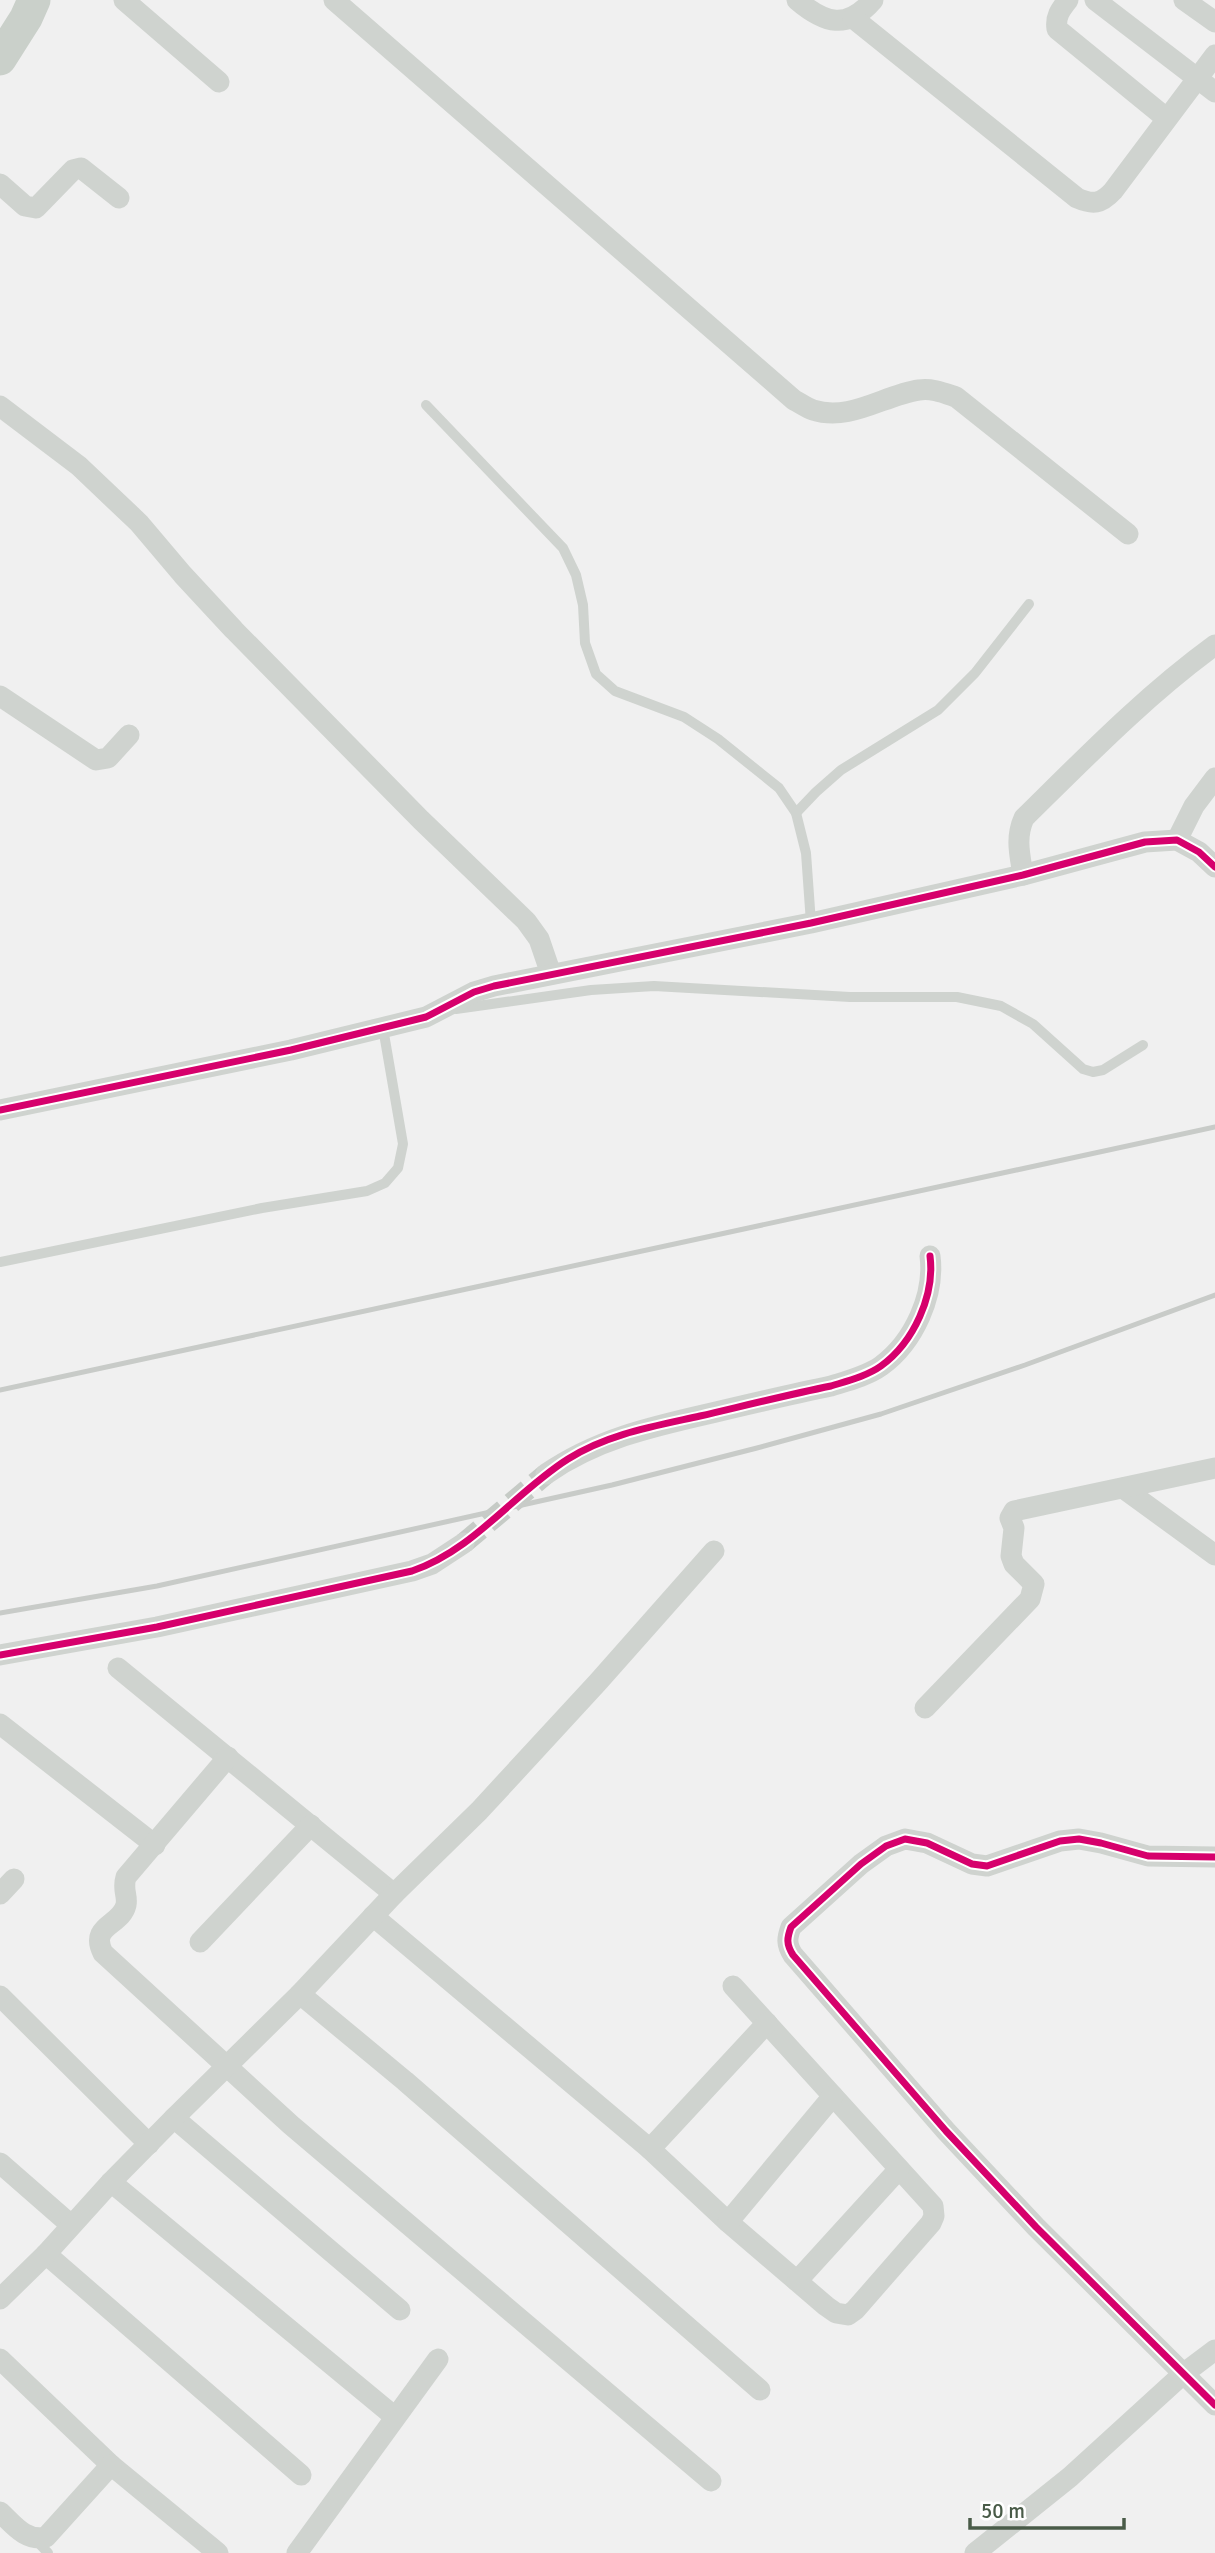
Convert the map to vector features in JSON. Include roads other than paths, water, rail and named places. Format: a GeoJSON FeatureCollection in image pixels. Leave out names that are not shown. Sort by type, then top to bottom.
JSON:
{"type":"FeatureCollection","features":[{"type":"Feature","properties":{"kind":"main road"},"geometry":{"type":"LineString","coordinates":[[3,48],[26,18],[34,0]]}},
{"type":"Feature","properties":{"kind":"street"},"geometry":{"type":"LineString","coordinates":[[124,0],[219,82]]}},
{"type":"Feature","properties":{"kind":"street"},"geometry":{"type":"LineString","coordinates":[[334,0],[794,400],[813,410],[832,413],[861,408],[919,390],[938,391],[956,397],[1128,534]]}},
{"type":"Feature","properties":{"kind":"street"},"geometry":{"type":"LineString","coordinates":[[797,0],[824,19],[839,21],[853,18],[873,0]]}},
{"type":"Feature","properties":{"kind":"street"},"geometry":{"type":"LineString","coordinates":[[1068,0],[1059,12],[1057,29],[1166,118]]}},
{"type":"Feature","properties":{"kind":"street"},"geometry":{"type":"LineString","coordinates":[[1095,0],[1215,92]]}},
{"type":"Feature","properties":{"kind":"street"},"geometry":{"type":"LineString","coordinates":[[1185,0],[1215,22]]}},
{"type":"Feature","properties":{"kind":"street"},"geometry":{"type":"LineString","coordinates":[[853,18],[1077,198],[1090,204],[1103,202],[1113,191],[1215,55]]}},
{"type":"Feature","properties":{"kind":"street"},"geometry":{"type":"LineString","coordinates":[[0,184],[25,206],[36,208],[73,170],[81,169],[119,198]]}},
{"type":"Feature","properties":{"kind":"street"},"geometry":{"type":"LineString","coordinates":[[0,406],[79,466],[139,523],[234,630],[421,820],[526,921],[539,939],[551,974]]}},
{"type":"Feature","properties":{"kind":"street"},"geometry":{"type":"LineString","coordinates":[[1023,875],[1018,831],[1024,818],[1103,739],[1158,690],[1215,645]]}},
{"type":"Feature","properties":{"kind":"street"},"geometry":{"type":"LineString","coordinates":[[0,696],[96,760],[108,758],[129,735]]}},
{"type":"Feature","properties":{"kind":"street"},"geometry":{"type":"LineString","coordinates":[[1177,840],[1194,806],[1215,778]]}},
{"type":"Feature","properties":{"kind":"street"},"geometry":{"type":"LineString","coordinates":[[0,1110],[291,1050],[426,1017],[474,992],[551,974],[811,923],[1023,875],[1145,842],[1177,840],[1199,852],[1215,867]]}},
{"type":"Feature","properties":{"kind":"street"},"geometry":{"type":"LineString","coordinates":[[546,1474],[569,1458],[601,1442],[636,1430],[831,1386],[859,1377],[880,1366],[898,1349],[930,1291],[930,1256]]}},
{"type":"Feature","properties":{"kind":"street"},"geometry":{"type":"LineString","coordinates":[[925,1708],[1030,1600],[1034,1584],[1030,1577],[1018,1569],[1011,1556],[1014,1536],[1011,1514],[1014,1511],[1215,1468]]}},
{"type":"Feature","properties":{"kind":"street"},"geometry":{"type":"LineString","coordinates":[[1123,1488],[1215,1555]]}},
{"type":"Feature","properties":{"kind":"street"},"geometry":{"type":"LineString","coordinates":[[0,1655],[156,1627],[412,1570],[432,1564],[464,1543]]}},
{"type":"Feature","properties":{"kind":"street"},"geometry":{"type":"LineString","coordinates":[[0,2299],[46,2254],[111,2182],[300,1994],[394,1894],[478,1811],[598,1682],[714,1551]]}},
{"type":"Feature","properties":{"kind":"street"},"geometry":{"type":"LineString","coordinates":[[118,1668],[394,1894]]}},
{"type":"Feature","properties":{"kind":"street"},"geometry":{"type":"LineString","coordinates":[[0,1724],[155,1845]]}},
{"type":"Feature","properties":{"kind":"street"},"geometry":{"type":"LineString","coordinates":[[228,1757],[126,1877],[123,1887],[127,1902],[99,1938],[103,1953],[291,2125],[711,2481]]}},
{"type":"Feature","properties":{"kind":"street"},"geometry":{"type":"LineString","coordinates":[[200,1942],[311,1825]]}},
{"type":"Feature","properties":{"kind":"street"},"geometry":{"type":"LineString","coordinates":[[1215,1857],[1148,1856],[1079,1839],[1060,1841],[987,1866],[972,1864],[927,1843],[905,1839],[886,1846],[861,1864],[791,1927],[787,1937],[793,1955],[946,2131],[1036,2227],[1215,2405]]}},
{"type":"Feature","properties":{"kind":"street"},"geometry":{"type":"LineString","coordinates":[[373,1916],[650,2149],[728,2222],[797,2281],[836,2313],[848,2315],[931,2223],[934,2216],[933,2206],[733,1986]]}},
{"type":"Feature","properties":{"kind":"street"},"geometry":{"type":"LineString","coordinates":[[300,1994],[434,2106],[760,2390]]}},
{"type":"Feature","properties":{"kind":"street"},"geometry":{"type":"LineString","coordinates":[[0,1996],[149,2144]]}},
{"type":"Feature","properties":{"kind":"street"},"geometry":{"type":"LineString","coordinates":[[650,2149],[767,2023]]}},
{"type":"Feature","properties":{"kind":"street"},"geometry":{"type":"LineString","coordinates":[[728,2222],[833,2096]]}},
{"type":"Feature","properties":{"kind":"street"},"geometry":{"type":"LineString","coordinates":[[174,2118],[400,2310]]}},
{"type":"Feature","properties":{"kind":"street"},"geometry":{"type":"LineString","coordinates":[[0,2163],[71,2225]]}},
{"type":"Feature","properties":{"kind":"street"},"geometry":{"type":"LineString","coordinates":[[797,2281],[899,2169]]}},
{"type":"Feature","properties":{"kind":"street"},"geometry":{"type":"LineString","coordinates":[[111,2182],[395,2417]]}},
{"type":"Feature","properties":{"kind":"street"},"geometry":{"type":"LineString","coordinates":[[46,2254],[301,2474]]}},
{"type":"Feature","properties":{"kind":"street"},"geometry":{"type":"LineString","coordinates":[[975,2553],[1080,2469],[1182,2374],[1215,2350]]}},
{"type":"Feature","properties":{"kind":"street"},"geometry":{"type":"LineString","coordinates":[[0,2359],[111,2465],[218,2553]]}},
{"type":"Feature","properties":{"kind":"street"},"geometry":{"type":"LineString","coordinates":[[298,2553],[438,2359]]}},
{"type":"Feature","properties":{"kind":"street"},"geometry":{"type":"LineString","coordinates":[[0,2512],[42,2546],[46,2537],[111,2465]]}},
{"type":"Feature","properties":{"kind":"lane"},"geometry":{"type":"LineString","coordinates":[[426,405],[563,548],[576,575],[583,606],[585,643],[596,674],[615,691],[684,717],[718,739],[779,788],[796,813],[806,853],[811,923]]}},
{"type":"Feature","properties":{"kind":"lane"},"geometry":{"type":"LineString","coordinates":[[796,813],[841,771],[938,710],[975,673],[1029,604]]}},
{"type":"Feature","properties":{"kind":"lane"},"geometry":{"type":"LineString","coordinates":[[443,1010],[591,990],[654,986],[850,997],[957,997],[1001,1006],[1033,1024],[1083,1069],[1093,1072],[1103,1070],[1143,1045]]}},
{"type":"Feature","properties":{"kind":"lane"},"geometry":{"type":"LineString","coordinates":[[0,1262],[237,1213],[367,1191],[385,1184],[398,1168],[403,1144],[383,1028]]}},
{"type":"Feature","properties":{"kind":"tunnel"},"geometry":{"type":"LineString","coordinates":[[464,1543],[546,1474]]}},
{"type":"Feature","properties":{"kind":"railway"},"geometry":{"type":"LineString","coordinates":[[0,1390],[1215,1127]]}},
{"type":"Feature","properties":{"kind":"railway"},"geometry":{"type":"LineString","coordinates":[[0,1613],[157,1586],[612,1485],[757,1448],[881,1414],[1025,1365],[1215,1295]]}}]}
